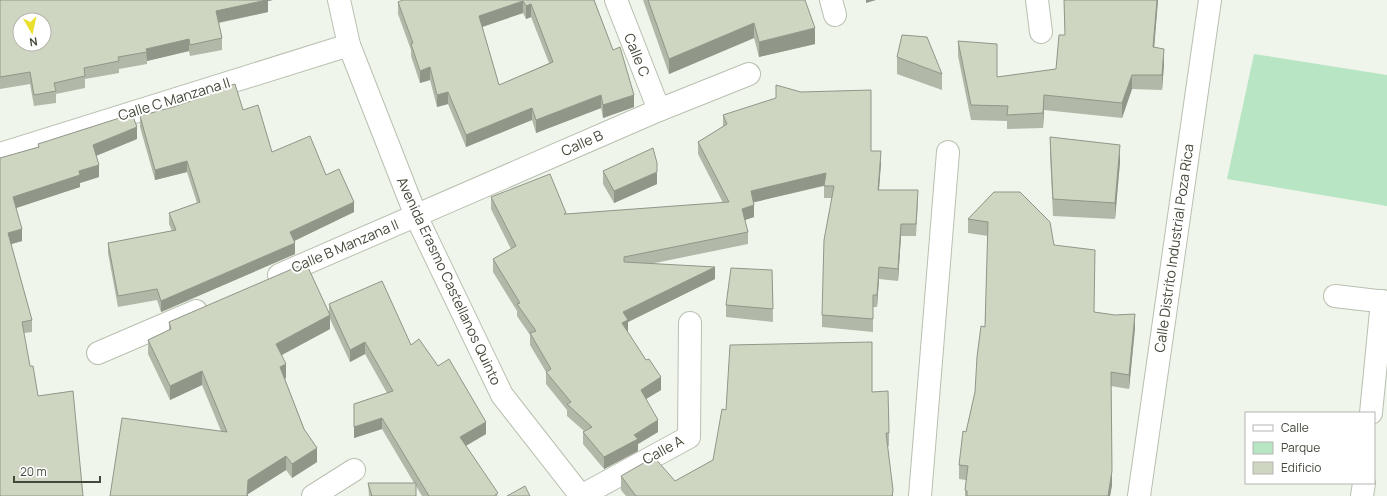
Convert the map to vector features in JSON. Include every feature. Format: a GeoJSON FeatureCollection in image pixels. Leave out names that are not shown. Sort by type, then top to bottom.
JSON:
{"type":"FeatureCollection","features":[{"type":"Feature","properties":{"kind":"street","name":"Avenida Erasmo Castellanos Quinto"},"geometry":{"type":"LineString","coordinates":[[339,0],[349,45],[416,216],[502,396],[581,496]]}},
{"type":"Feature","properties":{"kind":"street","name":"Calle C"},"geometry":{"type":"LineString","coordinates":[[616,0],[658,110]]}},
{"type":"Feature","properties":{"kind":"street"},"geometry":{"type":"LineString","coordinates":[[1036,0],[1041,32]]}},
{"type":"Feature","properties":{"kind":"street","name":"Calle Distrito Industrial Poza Rica"},"geometry":{"type":"LineString","coordinates":[[1139,496],[1210,0]]}},
{"type":"Feature","properties":{"kind":"street","name":"Calle C Manzana II"},"geometry":{"type":"LineString","coordinates":[[0,154],[349,45]]}},
{"type":"Feature","properties":{"kind":"street","name":"Calle B"},"geometry":{"type":"LineString","coordinates":[[416,216],[658,110],[749,74]]}},
{"type":"Feature","properties":{"kind":"street"},"geometry":{"type":"LineString","coordinates":[[920,496],[948,152]]}},
{"type":"Feature","properties":{"kind":"street","name":"Calle B Manzana II"},"geometry":{"type":"LineString","coordinates":[[257,284],[416,216]]}},
{"type":"Feature","properties":{"kind":"street"},"geometry":{"type":"LineString","coordinates":[[1335,296],[1385,302],[1371,412]]}},
{"type":"Feature","properties":{"kind":"street"},"geometry":{"type":"LineString","coordinates":[[98,353],[214,303]]}},
{"type":"Feature","properties":{"kind":"street","name":"Calle A"},"geometry":{"type":"LineString","coordinates":[[581,496],[689,437],[690,323]]}},
{"type":"Feature","properties":{"kind":"street"},"geometry":{"type":"LineString","coordinates":[[313,496],[354,470]]}},
{"type":"Feature","properties":{"kind":"street"},"geometry":{"type":"LineString","coordinates":[[1362,496],[1364,484]]}},
{"type":"Feature","properties":{"kind":"green space"},"geometry":{"type":"Polygon","coordinates":[[[1254,54],[1387,75],[1387,206],[1227,179],[1254,54]]]}},
{"type":"Feature","properties":{"kind":"building"},"geometry":{"type":"Polygon","coordinates":[[[0,0],[267,0],[216,11],[222,38],[190,45],[189,39],[146,49],[147,52],[118,57],[119,61],[84,68],[85,76],[54,83],[56,91],[34,95],[30,72],[0,77],[0,0]]]}},
{"type":"Feature","properties":{"kind":"building"},"geometry":{"type":"Polygon","coordinates":[[[403,0],[594,0],[613,50],[620,47],[634,95],[603,105],[601,95],[536,120],[532,108],[466,135],[448,92],[437,95],[430,67],[420,71],[411,44],[413,43],[398,2],[403,0]],[[523,1],[479,16],[499,85],[553,62],[531,4],[526,6],[523,1]]]}},
{"type":"Feature","properties":{"kind":"building"},"geometry":{"type":"Polygon","coordinates":[[[648,0],[805,0],[815,28],[759,42],[754,23],[669,59],[648,0]]]}},
{"type":"Feature","properties":{"kind":"building"},"geometry":{"type":"Polygon","coordinates":[[[1064,0],[1157,0],[1153,47],[1164,49],[1162,75],[1132,75],[1122,103],[1044,95],[1043,113],[1007,115],[1008,106],[971,105],[958,41],[997,44],[997,77],[1056,69],[1059,35],[1065,35],[1064,0]]]}},
{"type":"Feature","properties":{"kind":"building"},"geometry":{"type":"Polygon","coordinates":[[[902,35],[927,37],[942,74],[897,57],[902,35]]]}},
{"type":"Feature","properties":{"kind":"building"},"geometry":{"type":"Polygon","coordinates":[[[235,84],[243,110],[258,105],[272,152],[310,136],[326,175],[339,169],[354,202],[290,232],[295,243],[161,301],[157,289],[118,296],[108,243],[176,230],[169,213],[200,202],[187,161],[155,170],[140,116],[173,107],[205,96],[204,93],[235,84]]]}},
{"type":"Feature","properties":{"kind":"building"},"geometry":{"type":"Polygon","coordinates":[[[776,85],[801,92],[871,90],[871,151],[881,151],[878,190],[918,190],[916,224],[901,224],[898,269],[879,267],[877,295],[873,295],[873,319],[822,315],[824,240],[834,186],[824,186],[826,173],[751,191],[754,205],[742,209],[748,232],[624,257],[624,262],[715,267],[623,312],[628,320],[622,323],[646,360],[649,359],[661,377],[641,390],[658,420],[634,435],[638,439],[604,457],[583,432],[592,427],[567,404],[571,402],[546,372],[551,369],[530,333],[536,331],[517,304],[520,303],[493,259],[516,246],[491,197],[550,174],[566,213],[564,214],[729,202],[698,142],[727,124],[723,115],[776,98],[776,85]]]}},
{"type":"Feature","properties":{"kind":"building"},"geometry":{"type":"Polygon","coordinates":[[[132,114],[137,127],[93,145],[99,165],[79,171],[80,175],[13,197],[22,229],[8,233],[32,320],[22,322],[30,366],[33,366],[38,396],[73,391],[83,496],[0,496],[0,158],[39,147],[38,144],[132,114]]]}},
{"type":"Feature","properties":{"kind":"building"},"geometry":{"type":"Polygon","coordinates":[[[1050,137],[1120,145],[1115,203],[1053,199],[1050,137]]]}},
{"type":"Feature","properties":{"kind":"building"},"geometry":{"type":"Polygon","coordinates":[[[653,148],[657,163],[657,172],[614,191],[603,171],[653,148]]]}},
{"type":"Feature","properties":{"kind":"building"},"geometry":{"type":"Polygon","coordinates":[[[994,192],[1020,192],[1050,222],[1054,245],[1095,250],[1094,312],[1115,315],[1135,314],[1129,375],[1111,372],[1112,471],[1108,496],[967,496],[967,491],[965,490],[968,466],[959,465],[963,431],[966,432],[975,392],[981,326],[985,327],[988,222],[968,219],[994,192]]]}},
{"type":"Feature","properties":{"kind":"building"},"geometry":{"type":"Polygon","coordinates":[[[306,263],[330,315],[276,344],[286,364],[280,367],[304,429],[317,448],[292,464],[286,456],[248,480],[247,496],[110,496],[122,418],[227,432],[202,371],[170,386],[148,340],[171,329],[169,322],[306,263]]]}},
{"type":"Feature","properties":{"kind":"building"},"geometry":{"type":"Polygon","coordinates":[[[731,268],[772,270],[773,309],[726,305],[731,268]]]}},
{"type":"Feature","properties":{"kind":"building"},"geometry":{"type":"Polygon","coordinates":[[[382,281],[411,345],[419,339],[438,366],[449,359],[486,422],[460,437],[498,493],[494,496],[429,496],[382,418],[354,427],[354,404],[393,391],[365,342],[350,350],[329,304],[382,281]]]}},
{"type":"Feature","properties":{"kind":"building"},"geometry":{"type":"Polygon","coordinates":[[[872,342],[872,392],[888,391],[889,433],[886,433],[893,490],[892,496],[636,496],[621,476],[654,457],[675,481],[713,460],[722,409],[726,410],[730,345],[872,342]]]}},
{"type":"Feature","properties":{"kind":"building"},"geometry":{"type":"Polygon","coordinates":[[[368,483],[416,483],[416,496],[372,496],[368,483]]]}},
{"type":"Feature","properties":{"kind":"building"},"geometry":{"type":"Polygon","coordinates":[[[525,486],[530,496],[507,496],[525,486]]]}}]}
